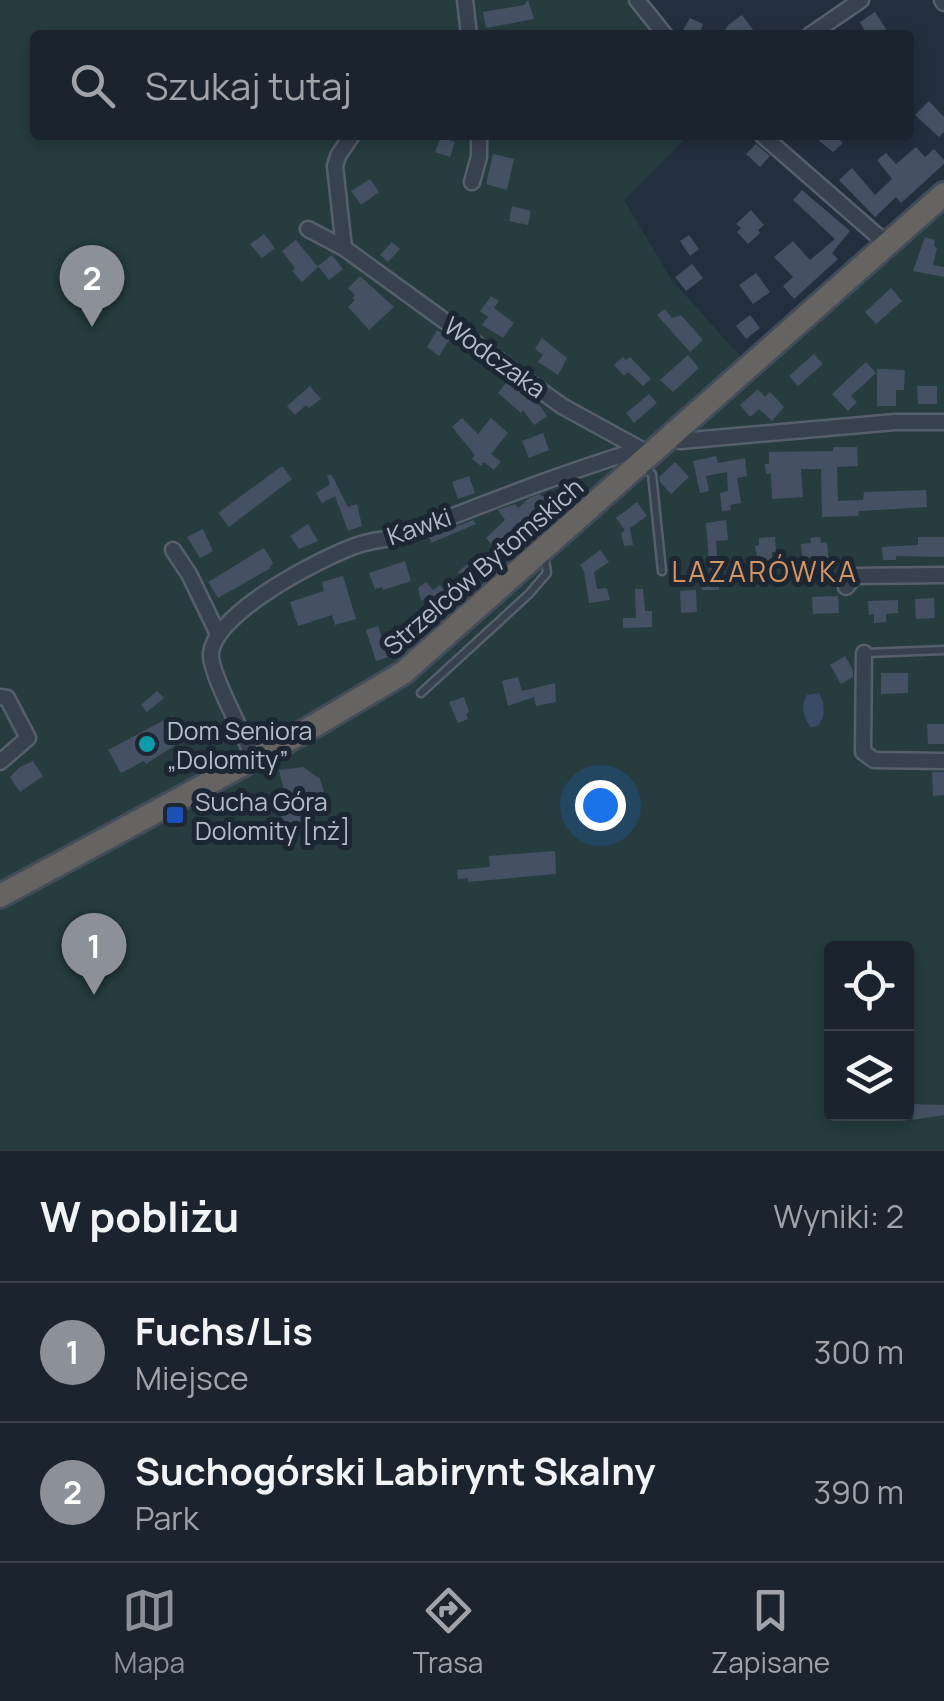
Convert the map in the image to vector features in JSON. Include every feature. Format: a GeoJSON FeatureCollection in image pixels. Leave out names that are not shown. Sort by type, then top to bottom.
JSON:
{"type":"FeatureCollection","features":[{"type":"Feature","properties":{"kind":"highway","name":"Strzelców Bytomskich"},"geometry":{"type":"LineString","coordinates":[[0,896],[387,685],[440,644],[644,456],[673,437],[944,194]]}},
{"type":"Feature","properties":{"kind":"street"},"geometry":{"type":"LineString","coordinates":[[464,0],[468,30]]}},
{"type":"Feature","properties":{"kind":"street"},"geometry":{"type":"LineString","coordinates":[[638,0],[662,30]]}},
{"type":"Feature","properties":{"kind":"street"},"geometry":{"type":"LineString","coordinates":[[817,30],[861,0]]}},
{"type":"Feature","properties":{"kind":"street"},"geometry":{"type":"LineString","coordinates":[[344,248],[335,166],[349,140]]}},
{"type":"Feature","properties":{"kind":"street"},"geometry":{"type":"LineString","coordinates":[[472,182],[479,140]]}},
{"type":"Feature","properties":{"kind":"street"},"geometry":{"type":"LineString","coordinates":[[768,140],[888,244]]}},
{"type":"Feature","properties":{"kind":"street","name":"Wodczaka"},"geometry":{"type":"LineString","coordinates":[[308,229],[344,248],[562,406],[644,456]]}},
{"type":"Feature","properties":{"kind":"street"},"geometry":{"type":"LineString","coordinates":[[673,437],[680,442],[894,422],[944,422]]}},
{"type":"Feature","properties":{"kind":"street","name":"Kawki"},"geometry":{"type":"LineString","coordinates":[[218,634],[229,620],[292,576],[356,545],[400,536],[544,479],[644,456]]}},
{"type":"Feature","properties":{"kind":"street"},"geometry":{"type":"LineString","coordinates":[[173,550],[218,634],[210,655],[255,759]]}},
{"type":"Feature","properties":{"kind":"street"},"geometry":{"type":"LineString","coordinates":[[846,587],[855,576],[944,575]]}},
{"type":"Feature","properties":{"kind":"street"},"geometry":{"type":"LineString","coordinates":[[864,653],[864,752],[874,760],[944,762]]}},
{"type":"Feature","properties":{"kind":"street"},"geometry":{"type":"LineString","coordinates":[[0,697],[12,704],[28,738],[0,762]]}},
{"type":"Feature","properties":{"kind":"lane"},"geometry":{"type":"LineString","coordinates":[[644,456],[652,474],[662,571]]}},
{"type":"Feature","properties":{"kind":"lane"},"geometry":{"type":"LineString","coordinates":[[422,693],[529,594],[547,573],[544,551]]}},
{"type":"Feature","properties":{"kind":"lane"},"geometry":{"type":"LineString","coordinates":[[864,653],[944,650]]}},
{"type":"Feature","properties":{"kind":"green space"},"geometry":{"type":"Polygon","coordinates":[[[0,0],[634,0],[659,30],[30,30],[30,140],[684,140],[624,200],[671,279],[747,364],[944,204],[944,1151],[0,1151],[0,0]]]}},
{"type":"Feature","properties":{"kind":"water"},"geometry":{"type":"Polygon","coordinates":[[[819,693],[822,718],[818,726],[810,727],[804,703],[807,695],[819,693]]]}},
{"type":"Feature","properties":{"kind":"building"},"geometry":{"type":"Polygon","coordinates":[[[528,0],[534,19],[486,28],[483,12],[524,5],[528,0]]]}},
{"type":"Feature","properties":{"kind":"building"},"geometry":{"type":"Polygon","coordinates":[[[875,12],[887,30],[864,30],[860,22],[875,12]]]}},
{"type":"Feature","properties":{"kind":"building"},"geometry":{"type":"Polygon","coordinates":[[[742,15],[753,30],[725,30],[742,15]]]}},
{"type":"Feature","properties":{"kind":"building"},"geometry":{"type":"Polygon","coordinates":[[[690,18],[703,24],[701,30],[683,30],[690,18]]]}},
{"type":"Feature","properties":{"kind":"building"},"geometry":{"type":"Polygon","coordinates":[[[929,101],[944,117],[944,132],[939,137],[915,115],[929,101]]]}},
{"type":"Feature","properties":{"kind":"building"},"geometry":{"type":"Polygon","coordinates":[[[440,140],[455,142],[450,157],[435,152],[440,140]]]}},
{"type":"Feature","properties":{"kind":"building"},"geometry":{"type":"Polygon","coordinates":[[[818,140],[840,140],[843,143],[833,152],[818,140]]]}},
{"type":"Feature","properties":{"kind":"building"},"geometry":{"type":"Polygon","coordinates":[[[756,144],[770,156],[760,167],[746,154],[756,144]]]}},
{"type":"Feature","properties":{"kind":"building"},"geometry":{"type":"Polygon","coordinates":[[[916,147],[925,157],[934,149],[944,164],[901,203],[896,197],[875,217],[839,180],[852,168],[875,195],[892,179],[877,160],[886,153],[896,164],[916,147]]]}},
{"type":"Feature","properties":{"kind":"building"},"geometry":{"type":"Polygon","coordinates":[[[493,154],[514,159],[507,190],[486,184],[493,154]]]}},
{"type":"Feature","properties":{"kind":"building"},"geometry":{"type":"Polygon","coordinates":[[[370,179],[379,192],[361,205],[351,191],[370,179]]]}},
{"type":"Feature","properties":{"kind":"building"},"geometry":{"type":"Polygon","coordinates":[[[802,190],[850,231],[832,253],[838,259],[794,299],[783,286],[793,277],[774,257],[793,241],[810,260],[835,239],[793,200],[802,190]]]}},
{"type":"Feature","properties":{"kind":"building"},"geometry":{"type":"Polygon","coordinates":[[[512,206],[531,211],[528,225],[509,221],[512,206]]]}},
{"type":"Feature","properties":{"kind":"building"},"geometry":{"type":"Polygon","coordinates":[[[751,210],[764,225],[748,244],[737,232],[741,228],[736,224],[751,210]]]}},
{"type":"Feature","properties":{"kind":"building"},"geometry":{"type":"Polygon","coordinates":[[[264,234],[275,248],[262,258],[250,244],[264,234]]]}},
{"type":"Feature","properties":{"kind":"building"},"geometry":{"type":"Polygon","coordinates":[[[689,235],[699,249],[690,256],[680,241],[689,235]]]}},
{"type":"Feature","properties":{"kind":"building"},"geometry":{"type":"Polygon","coordinates":[[[925,237],[935,240],[933,265],[944,267],[944,277],[913,271],[925,237]]]}},
{"type":"Feature","properties":{"kind":"building"},"geometry":{"type":"Polygon","coordinates":[[[296,240],[318,267],[302,282],[282,251],[296,240]]]}},
{"type":"Feature","properties":{"kind":"building"},"geometry":{"type":"Polygon","coordinates":[[[392,242],[400,249],[388,262],[380,255],[392,242]]]}},
{"type":"Feature","properties":{"kind":"building"},"geometry":{"type":"Polygon","coordinates":[[[332,255],[343,269],[329,280],[318,266],[332,255]]]}},
{"type":"Feature","properties":{"kind":"building"},"geometry":{"type":"Polygon","coordinates":[[[692,264],[703,278],[686,291],[675,277],[692,264]]]}},
{"type":"Feature","properties":{"kind":"building"},"geometry":{"type":"Polygon","coordinates":[[[756,273],[770,292],[753,304],[739,285],[756,273]]]}},
{"type":"Feature","properties":{"kind":"building"},"geometry":{"type":"Polygon","coordinates":[[[360,276],[394,307],[369,330],[348,307],[355,295],[348,288],[360,276]]]}},
{"type":"Feature","properties":{"kind":"building"},"geometry":{"type":"Polygon","coordinates":[[[891,288],[902,301],[876,324],[865,312],[891,288]]]}},
{"type":"Feature","properties":{"kind":"building"},"geometry":{"type":"Polygon","coordinates":[[[491,296],[499,301],[494,308],[514,323],[503,338],[482,325],[488,317],[480,311],[491,296]]]}},
{"type":"Feature","properties":{"kind":"building"},"geometry":{"type":"Polygon","coordinates":[[[665,309],[672,318],[681,315],[703,340],[690,352],[657,315],[665,309]]]}},
{"type":"Feature","properties":{"kind":"building"},"geometry":{"type":"Polygon","coordinates":[[[750,315],[760,328],[746,339],[736,326],[750,315]]]}},
{"type":"Feature","properties":{"kind":"building"},"geometry":{"type":"Polygon","coordinates":[[[437,330],[450,339],[439,356],[427,347],[437,330]]]}},
{"type":"Feature","properties":{"kind":"building"},"geometry":{"type":"Polygon","coordinates":[[[542,338],[567,358],[558,375],[538,362],[543,355],[535,349],[542,338]]]}},
{"type":"Feature","properties":{"kind":"building"},"geometry":{"type":"Polygon","coordinates":[[[814,354],[823,364],[798,386],[789,376],[814,354]]]}},
{"type":"Feature","properties":{"kind":"building"},"geometry":{"type":"Polygon","coordinates":[[[688,355],[699,368],[673,392],[660,380],[688,355]]]}},
{"type":"Feature","properties":{"kind":"building"},"geometry":{"type":"Polygon","coordinates":[[[623,357],[630,357],[651,379],[643,386],[628,372],[624,376],[614,365],[623,357]]]}},
{"type":"Feature","properties":{"kind":"building"},"geometry":{"type":"Polygon","coordinates":[[[866,362],[876,373],[851,396],[857,402],[848,411],[832,394],[866,362]]]}},
{"type":"Feature","properties":{"kind":"building"},"geometry":{"type":"Polygon","coordinates":[[[877,369],[905,370],[904,390],[896,390],[896,406],[877,406],[877,369]]]}},
{"type":"Feature","properties":{"kind":"building"},"geometry":{"type":"Polygon","coordinates":[[[508,380],[547,416],[534,425],[523,410],[521,413],[498,393],[508,380]]]}},
{"type":"Feature","properties":{"kind":"building"},"geometry":{"type":"Polygon","coordinates":[[[310,386],[321,399],[295,415],[287,406],[310,386]]]}},
{"type":"Feature","properties":{"kind":"building"},"geometry":{"type":"Polygon","coordinates":[[[917,386],[937,386],[937,404],[918,404],[917,386]]]}},
{"type":"Feature","properties":{"kind":"building"},"geometry":{"type":"Polygon","coordinates":[[[758,389],[765,397],[770,392],[784,407],[772,421],[759,409],[750,417],[740,405],[758,389]]]}},
{"type":"Feature","properties":{"kind":"building"},"geometry":{"type":"Polygon","coordinates":[[[649,394],[657,403],[634,423],[626,413],[649,394]]]}},
{"type":"Feature","properties":{"kind":"building"},"geometry":{"type":"Polygon","coordinates":[[[462,418],[478,434],[491,418],[508,433],[491,454],[501,462],[494,470],[472,459],[475,455],[452,427],[462,418]]]}},
{"type":"Feature","properties":{"kind":"building"},"geometry":{"type":"Polygon","coordinates":[[[543,433],[549,450],[529,458],[522,441],[543,433]]]}},
{"type":"Feature","properties":{"kind":"building"},"geometry":{"type":"Polygon","coordinates":[[[833,447],[857,447],[858,466],[837,467],[838,501],[863,500],[864,492],[926,490],[927,507],[822,517],[821,469],[801,469],[803,497],[772,499],[771,474],[766,474],[765,464],[769,464],[769,452],[833,451],[833,447]]]}},
{"type":"Feature","properties":{"kind":"building"},"geometry":{"type":"Polygon","coordinates":[[[716,456],[718,463],[745,458],[747,476],[737,478],[741,503],[730,505],[731,510],[722,511],[720,493],[728,491],[727,472],[706,476],[709,491],[700,493],[693,461],[716,456]]]}},
{"type":"Feature","properties":{"kind":"building"},"geometry":{"type":"Polygon","coordinates":[[[675,462],[689,477],[671,494],[659,477],[675,462]]]}},
{"type":"Feature","properties":{"kind":"building"},"geometry":{"type":"Polygon","coordinates":[[[282,466],[292,479],[229,527],[218,513],[282,466]]]}},
{"type":"Feature","properties":{"kind":"building"},"geometry":{"type":"Polygon","coordinates":[[[331,474],[348,507],[357,504],[362,526],[348,531],[335,496],[322,503],[316,493],[330,484],[327,476],[331,474]]]}},
{"type":"Feature","properties":{"kind":"building"},"geometry":{"type":"Polygon","coordinates":[[[469,476],[475,493],[458,499],[452,482],[469,476]]]}},
{"type":"Feature","properties":{"kind":"building"},"geometry":{"type":"Polygon","coordinates":[[[574,482],[581,490],[569,501],[560,490],[574,482]]]}},
{"type":"Feature","properties":{"kind":"building"},"geometry":{"type":"Polygon","coordinates":[[[550,491],[558,499],[548,508],[554,514],[513,550],[508,544],[498,552],[486,538],[505,520],[498,510],[515,504],[518,508],[529,498],[540,494],[542,497],[550,491]]]}},
{"type":"Feature","properties":{"kind":"building"},"geometry":{"type":"Polygon","coordinates":[[[637,502],[647,516],[630,528],[633,545],[624,546],[621,534],[625,530],[616,518],[637,502]]]}},
{"type":"Feature","properties":{"kind":"building"},"geometry":{"type":"Polygon","coordinates":[[[473,520],[476,524],[431,543],[429,537],[473,520]]]}},
{"type":"Feature","properties":{"kind":"building"},"geometry":{"type":"Polygon","coordinates":[[[726,520],[728,540],[716,541],[719,590],[702,590],[702,574],[710,574],[706,523],[726,520]]]}},
{"type":"Feature","properties":{"kind":"building"},"geometry":{"type":"Polygon","coordinates":[[[308,524],[318,541],[299,549],[290,536],[308,524]]]}},
{"type":"Feature","properties":{"kind":"building"},"geometry":{"type":"Polygon","coordinates":[[[203,529],[213,551],[200,558],[187,537],[203,529]]]}},
{"type":"Feature","properties":{"kind":"building"},"geometry":{"type":"Polygon","coordinates":[[[775,537],[772,569],[760,569],[755,546],[759,545],[759,538],[775,537]]]}},
{"type":"Feature","properties":{"kind":"building"},"geometry":{"type":"Polygon","coordinates":[[[820,537],[821,543],[827,542],[829,563],[803,565],[801,544],[820,537]]]}},
{"type":"Feature","properties":{"kind":"building"},"geometry":{"type":"Polygon","coordinates":[[[918,537],[944,537],[944,557],[896,556],[896,560],[883,560],[882,547],[918,545],[918,537]]]}},
{"type":"Feature","properties":{"kind":"building"},"geometry":{"type":"Polygon","coordinates":[[[264,548],[273,563],[269,569],[218,598],[208,582],[264,548]]]}},
{"type":"Feature","properties":{"kind":"building"},"geometry":{"type":"Polygon","coordinates":[[[600,550],[609,562],[594,572],[597,589],[607,588],[610,600],[589,603],[580,565],[600,550]]]}},
{"type":"Feature","properties":{"kind":"building"},"geometry":{"type":"Polygon","coordinates":[[[473,559],[484,571],[469,585],[458,572],[473,559]]]}},
{"type":"Feature","properties":{"kind":"building"},"geometry":{"type":"Polygon","coordinates":[[[405,561],[411,581],[375,589],[369,573],[405,561]]]}},
{"type":"Feature","properties":{"kind":"building"},"geometry":{"type":"Polygon","coordinates":[[[343,576],[356,619],[335,625],[332,615],[298,626],[290,602],[324,591],[322,582],[343,576]]]}},
{"type":"Feature","properties":{"kind":"building"},"geometry":{"type":"Polygon","coordinates":[[[426,582],[433,590],[440,585],[451,601],[436,613],[425,599],[421,601],[418,588],[426,582]]]}},
{"type":"Feature","properties":{"kind":"building"},"geometry":{"type":"Polygon","coordinates":[[[635,589],[643,589],[645,611],[652,611],[652,627],[623,628],[623,618],[636,618],[635,589]]]}},
{"type":"Feature","properties":{"kind":"building"},"geometry":{"type":"Polygon","coordinates":[[[696,590],[697,612],[681,613],[680,591],[696,590]]]}},
{"type":"Feature","properties":{"kind":"building"},"geometry":{"type":"Polygon","coordinates":[[[838,596],[839,613],[813,614],[812,597],[838,596]]]}},
{"type":"Feature","properties":{"kind":"building"},"geometry":{"type":"Polygon","coordinates":[[[934,598],[935,618],[916,619],[915,599],[934,598]]]}},
{"type":"Feature","properties":{"kind":"building"},"geometry":{"type":"Polygon","coordinates":[[[898,600],[898,613],[886,614],[886,622],[874,623],[868,601],[898,600]]]}},
{"type":"Feature","properties":{"kind":"building"},"geometry":{"type":"Polygon","coordinates":[[[378,626],[388,657],[376,661],[366,630],[378,626]]]}},
{"type":"Feature","properties":{"kind":"building"},"geometry":{"type":"Polygon","coordinates":[[[845,656],[853,677],[841,684],[830,665],[845,656]]]}},
{"type":"Feature","properties":{"kind":"building"},"geometry":{"type":"Polygon","coordinates":[[[881,673],[908,673],[908,693],[881,694],[881,673]]]}},
{"type":"Feature","properties":{"kind":"building"},"geometry":{"type":"Polygon","coordinates":[[[518,677],[522,691],[555,683],[556,702],[536,706],[534,697],[508,706],[502,681],[518,677]]]}},
{"type":"Feature","properties":{"kind":"building"},"geometry":{"type":"Polygon","coordinates":[[[157,691],[164,698],[147,712],[141,705],[157,691]]]}},
{"type":"Feature","properties":{"kind":"building"},"geometry":{"type":"Polygon","coordinates":[[[464,697],[468,719],[458,723],[449,702],[464,697]]]}},
{"type":"Feature","properties":{"kind":"building","name":"Dom Seniora „Dolomity”"},"geometry":{"type":"Polygon","coordinates":[[[172,716],[185,739],[146,764],[144,761],[121,773],[108,750],[172,716]]]}},
{"type":"Feature","properties":{"kind":"building"},"geometry":{"type":"Polygon","coordinates":[[[927,724],[944,724],[944,744],[928,744],[927,724]]]}},
{"type":"Feature","properties":{"kind":"building"},"geometry":{"type":"Polygon","coordinates":[[[33,761],[43,776],[20,792],[10,777],[33,761]]]}},
{"type":"Feature","properties":{"kind":"building"},"geometry":{"type":"Polygon","coordinates":[[[303,767],[320,779],[329,809],[309,814],[310,821],[285,830],[278,804],[287,801],[279,770],[303,767]]]}},
{"type":"Feature","properties":{"kind":"building"},"geometry":{"type":"Polygon","coordinates":[[[932,772],[944,772],[944,795],[933,796],[932,772]]]}},
{"type":"Feature","properties":{"kind":"building"},"geometry":{"type":"Polygon","coordinates":[[[262,795],[268,809],[254,814],[248,801],[262,795]]]}},
{"type":"Feature","properties":{"kind":"building"},"geometry":{"type":"Polygon","coordinates":[[[555,851],[556,874],[468,882],[468,878],[458,879],[457,870],[490,867],[489,856],[555,851]]]}},
{"type":"Feature","properties":{"kind":"building"},"geometry":{"type":"Polygon","coordinates":[[[914,1104],[944,1105],[944,1115],[914,1120],[914,1104]]]}},
{"type":"Feature","properties":{"kind":"place","name":"Suchogórski Labirynt Skalny"},"geometry":{"type":"Point","coordinates":[92,327]}},
{"type":"Feature","properties":{"kind":"place","name":"Dom Seniora „Dolomity”"},"geometry":{"type":"Point","coordinates":[147,744]}},
{"type":"Feature","properties":{"kind":"place","name":"Sucha Góra Dolomity [nż]"},"geometry":{"type":"Point","coordinates":[175,815]}},
{"type":"Feature","properties":{"kind":"place","name":"Fuchs/Lis"},"geometry":{"type":"Point","coordinates":[94,995]}},
{"type":"Feature","properties":{"kind":"district","name":"LAZARÓWKA"},"geometry":{"type":"Point","coordinates":[765,571]}}]}
